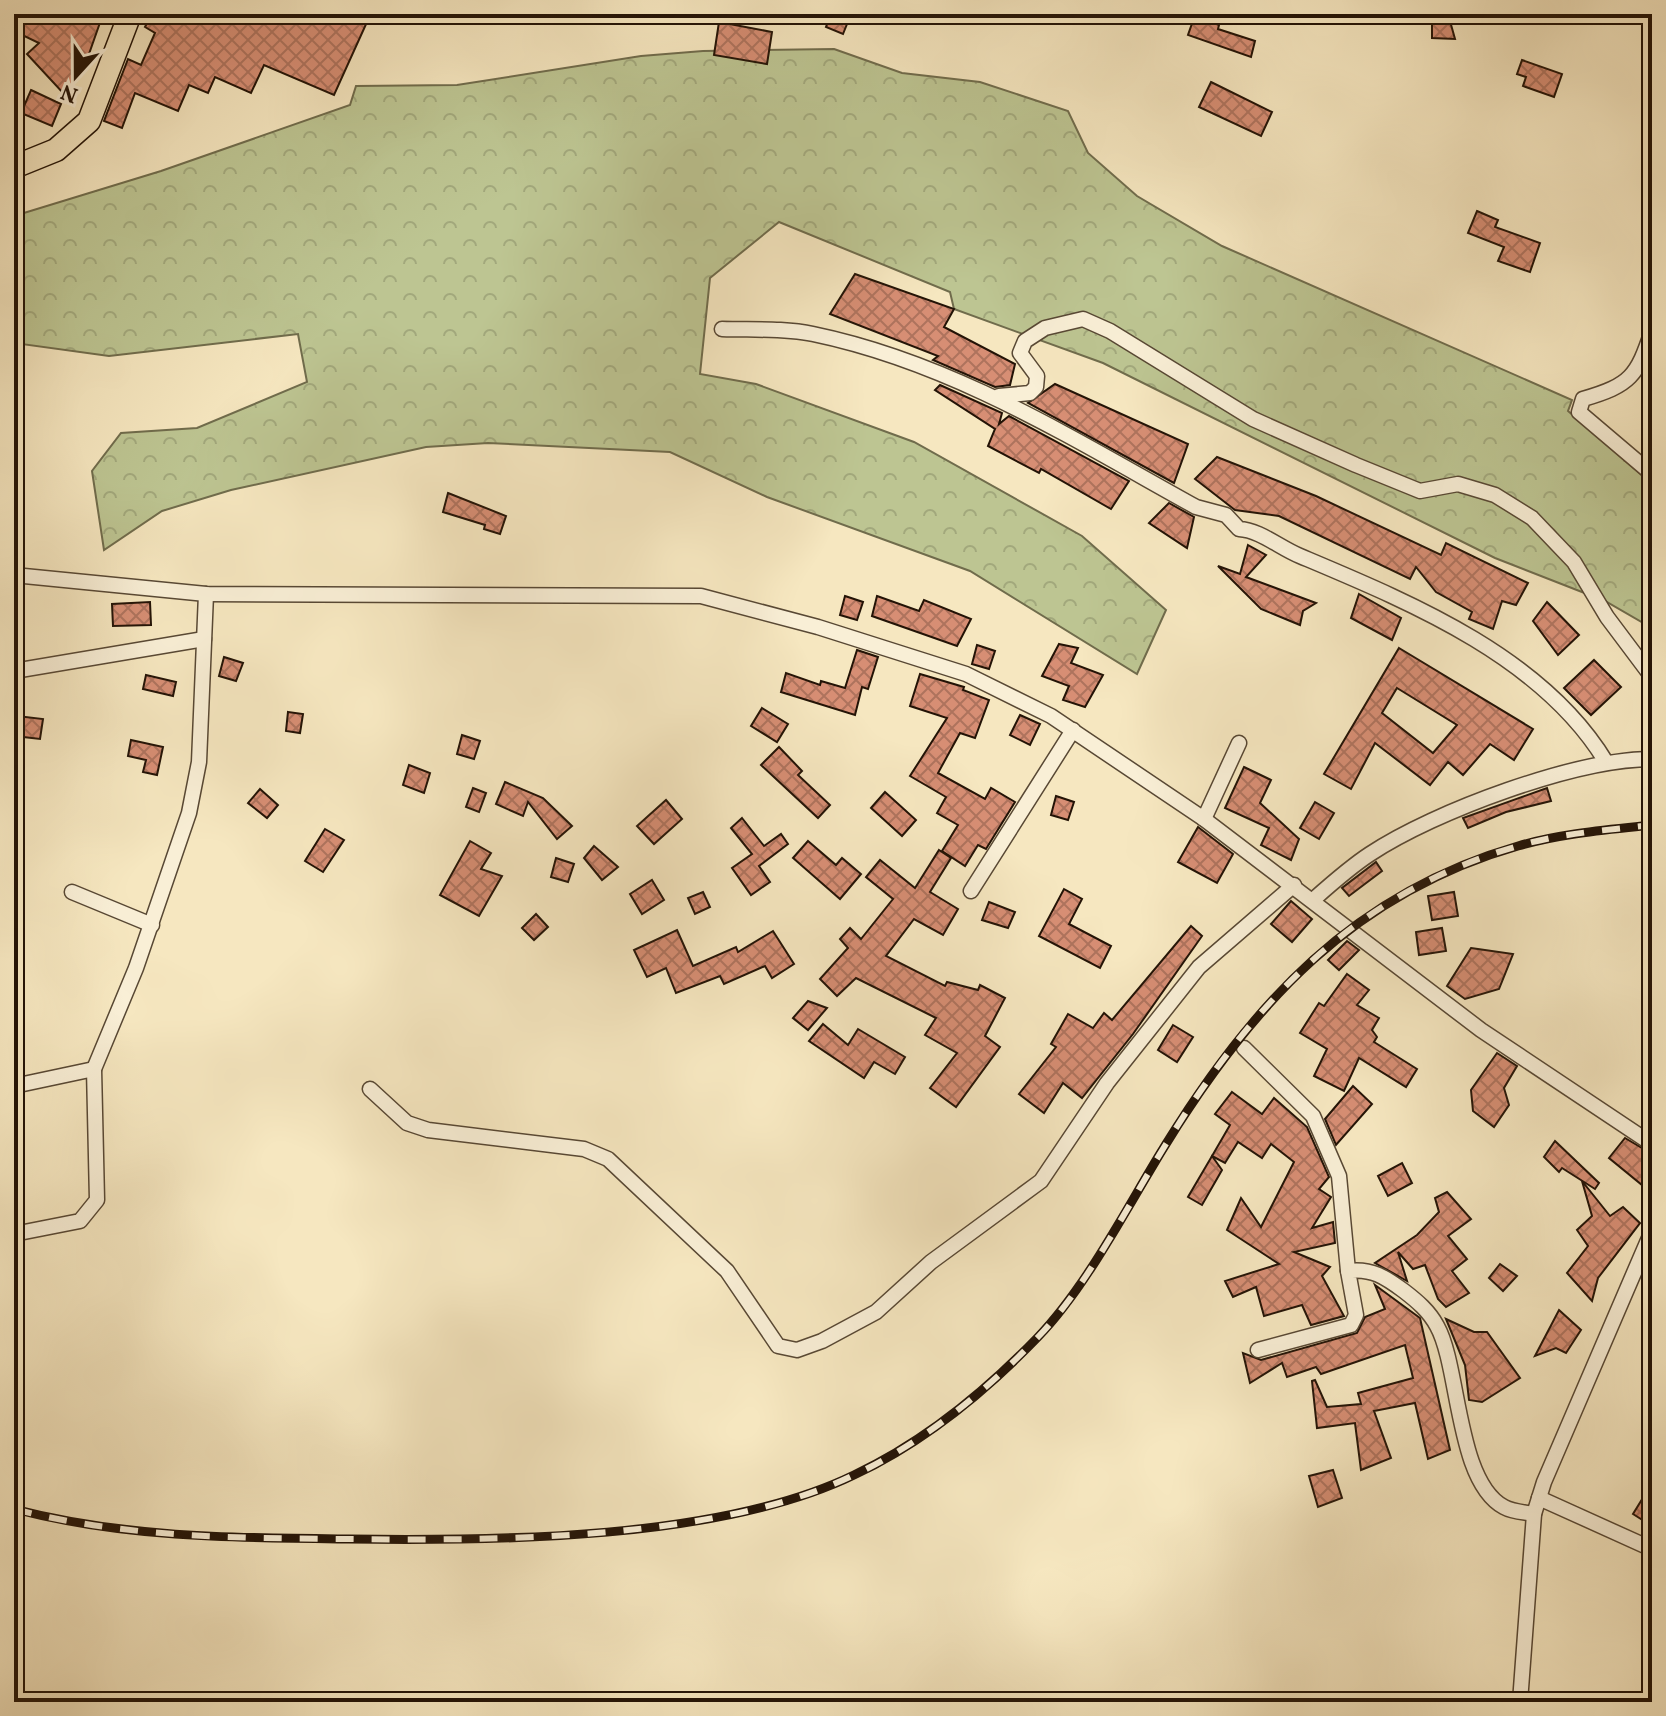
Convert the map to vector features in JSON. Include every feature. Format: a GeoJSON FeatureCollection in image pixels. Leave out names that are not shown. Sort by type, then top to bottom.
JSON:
{"type":"FeatureCollection","features":[{"type":"Feature","properties":{"kind":"main road"},"geometry":{"type":"LineString","coordinates":[[14,167],[56,150],[89,121],[130,14]]}},
{"type":"Feature","properties":{"kind":"street"},"geometry":{"type":"LineString","coordinates":[[994,396],[1030,393],[1036,387],[1037,376],[1020,353],[1031,337],[1070,319],[1083,319],[1096,324],[1253,419],[1356,465],[1420,491],[1458,484],[1495,495],[1519,508],[1574,562],[1607,617],[1651,671]]}},
{"type":"Feature","properties":{"kind":"street"},"geometry":{"type":"LineString","coordinates":[[722,329],[811,334],[864,347],[994,396],[1196,507],[1226,515],[1239,529],[1249,529],[1291,553],[1388,593],[1477,642],[1564,708],[1591,737],[1606,762]]}},
{"type":"Feature","properties":{"kind":"street"},"geometry":{"type":"LineString","coordinates":[[1652,331],[1639,371],[1604,393],[1583,399],[1579,412],[1652,474]]}},
{"type":"Feature","properties":{"kind":"street"},"geometry":{"type":"LineString","coordinates":[[14,575],[206,594],[701,596],[804,622],[966,674],[1073,730],[1204,819],[1481,1030],[1652,1144]]}},
{"type":"Feature","properties":{"kind":"street"},"geometry":{"type":"LineString","coordinates":[[14,1234],[80,1221],[97,1200],[94,1069],[152,925],[189,813],[199,762],[206,594]]}},
{"type":"Feature","properties":{"kind":"street"},"geometry":{"type":"LineString","coordinates":[[14,671],[204,639]]}},
{"type":"Feature","properties":{"kind":"street"},"geometry":{"type":"LineString","coordinates":[[971,891],[1073,730]]}},
{"type":"Feature","properties":{"kind":"street"},"geometry":{"type":"LineString","coordinates":[[1204,819],[1239,743]]}},
{"type":"Feature","properties":{"kind":"street"},"geometry":{"type":"LineString","coordinates":[[1313,900],[1369,854],[1437,818],[1538,781],[1606,762],[1652,759]]}},
{"type":"Feature","properties":{"kind":"street"},"geometry":{"type":"LineString","coordinates":[[370,1089],[407,1123],[428,1130],[584,1149],[608,1159],[677,1220],[727,1271],[778,1346],[797,1350],[822,1341],[876,1312],[931,1262],[1041,1181],[1107,1083],[1199,967],[1294,885]]}},
{"type":"Feature","properties":{"kind":"street"},"geometry":{"type":"LineString","coordinates":[[72,892],[152,925]]}},
{"type":"Feature","properties":{"kind":"street"},"geometry":{"type":"LineString","coordinates":[[1244,1048],[1313,1116],[1339,1176],[1348,1271],[1356,1315],[1351,1325],[1258,1350]]}},
{"type":"Feature","properties":{"kind":"street"},"geometry":{"type":"LineString","coordinates":[[14,1086],[94,1069]]}},
{"type":"Feature","properties":{"kind":"street"},"geometry":{"type":"LineString","coordinates":[[1520,1702],[1534,1514],[1652,1231]]}},
{"type":"Feature","properties":{"kind":"street"},"geometry":{"type":"LineString","coordinates":[[1348,1271],[1365,1269],[1384,1277],[1430,1314],[1442,1337],[1460,1426],[1477,1471],[1501,1505],[1534,1514]]}},
{"type":"Feature","properties":{"kind":"street"},"geometry":{"type":"LineString","coordinates":[[1539,1498],[1652,1549]]}},
{"type":"Feature","properties":{"kind":"green space"},"geometry":{"type":"Polygon","coordinates":[[[834,49],[902,73],[980,82],[1068,111],[1088,153],[1137,196],[1222,246],[1572,400],[1568,411],[1652,484],[1652,628],[1605,601],[1495,558],[1103,363],[954,309],[950,292],[779,222],[710,278],[700,374],[756,384],[914,442],[1082,536],[1166,610],[1137,674],[970,571],[767,497],[670,452],[488,443],[426,447],[231,490],[162,511],[104,550],[92,471],[121,433],[197,428],[307,382],[298,334],[109,356],[14,343],[14,216],[161,171],[350,105],[356,86],[457,85],[641,56],[703,51],[834,49]]]}},
{"type":"Feature","properties":{"kind":"building"},"geometry":{"type":"Polygon","coordinates":[[[26,14],[103,14],[83,71],[64,94],[27,54],[39,43],[18,33],[26,14]]]}},
{"type":"Feature","properties":{"kind":"building"},"geometry":{"type":"Polygon","coordinates":[[[152,14],[348,14],[367,22],[334,95],[264,65],[251,93],[215,77],[208,93],[189,85],[178,111],[135,93],[122,128],[104,121],[128,59],[141,65],[155,33],[145,27],[152,14]]]}},
{"type":"Feature","properties":{"kind":"building"},"geometry":{"type":"Polygon","coordinates":[[[831,14],[851,14],[843,34],[826,27],[831,14]]]}},
{"type":"Feature","properties":{"kind":"building"},"geometry":{"type":"Polygon","coordinates":[[[1195,15],[1219,25],[1218,29],[1255,41],[1251,57],[1188,35],[1195,15]]]}},
{"type":"Feature","properties":{"kind":"building"},"geometry":{"type":"Polygon","coordinates":[[[1432,17],[1450,21],[1455,39],[1432,38],[1432,17]]]}},
{"type":"Feature","properties":{"kind":"building"},"geometry":{"type":"Polygon","coordinates":[[[719,22],[772,32],[767,64],[714,55],[719,22]]]}},
{"type":"Feature","properties":{"kind":"building"},"geometry":{"type":"Polygon","coordinates":[[[1522,60],[1562,74],[1554,97],[1523,86],[1526,77],[1517,74],[1522,60]]]}},
{"type":"Feature","properties":{"kind":"building"},"geometry":{"type":"Polygon","coordinates":[[[1211,82],[1272,112],[1261,136],[1199,107],[1211,82]]]}},
{"type":"Feature","properties":{"kind":"building"},"geometry":{"type":"Polygon","coordinates":[[[31,90],[61,104],[52,126],[21,113],[31,90]]]}},
{"type":"Feature","properties":{"kind":"building"},"geometry":{"type":"Polygon","coordinates":[[[1477,211],[1498,220],[1495,227],[1540,243],[1530,272],[1498,261],[1504,247],[1468,233],[1477,211]]]}},
{"type":"Feature","properties":{"kind":"building"},"geometry":{"type":"Polygon","coordinates":[[[855,274],[954,309],[944,327],[1015,364],[1010,385],[995,387],[933,360],[938,356],[830,314],[855,274]]]}},
{"type":"Feature","properties":{"kind":"building"},"geometry":{"type":"Polygon","coordinates":[[[1055,384],[1188,444],[1174,483],[1028,403],[1055,384]]]}},
{"type":"Feature","properties":{"kind":"building"},"geometry":{"type":"Polygon","coordinates":[[[940,385],[1002,413],[999,424],[1009,416],[1129,481],[1111,509],[1041,469],[1039,473],[988,446],[995,429],[935,390],[940,385]]]}},
{"type":"Feature","properties":{"kind":"building"},"geometry":{"type":"Polygon","coordinates":[[[1217,457],[1316,496],[1441,555],[1446,543],[1528,583],[1516,605],[1502,601],[1493,629],[1469,619],[1472,612],[1436,592],[1416,567],[1410,579],[1279,516],[1235,510],[1195,479],[1217,457]]]}},
{"type":"Feature","properties":{"kind":"building"},"geometry":{"type":"Polygon","coordinates":[[[448,493],[506,516],[500,534],[484,529],[485,525],[443,512],[448,493]]]}},
{"type":"Feature","properties":{"kind":"building"},"geometry":{"type":"Polygon","coordinates":[[[1169,503],[1194,517],[1187,548],[1149,523],[1169,503]]]}},
{"type":"Feature","properties":{"kind":"building"},"geometry":{"type":"Polygon","coordinates":[[[1248,545],[1266,555],[1246,577],[1316,603],[1303,611],[1300,625],[1261,609],[1218,566],[1240,574],[1248,545]]]}},
{"type":"Feature","properties":{"kind":"building"},"geometry":{"type":"Polygon","coordinates":[[[1359,594],[1401,618],[1392,640],[1351,618],[1359,594]]]}},
{"type":"Feature","properties":{"kind":"building"},"geometry":{"type":"Polygon","coordinates":[[[845,596],[863,602],[857,620],[840,615],[845,596]]]}},
{"type":"Feature","properties":{"kind":"building"},"geometry":{"type":"Polygon","coordinates":[[[877,596],[919,611],[924,600],[971,619],[957,646],[872,616],[877,596]]]}},
{"type":"Feature","properties":{"kind":"building"},"geometry":{"type":"Polygon","coordinates":[[[150,602],[151,625],[113,626],[112,604],[150,602]]]}},
{"type":"Feature","properties":{"kind":"building"},"geometry":{"type":"Polygon","coordinates":[[[1547,602],[1579,635],[1558,655],[1533,621],[1547,602]]]}},
{"type":"Feature","properties":{"kind":"building"},"geometry":{"type":"Polygon","coordinates":[[[1059,644],[1078,648],[1071,663],[1103,675],[1085,707],[1063,700],[1069,686],[1042,676],[1059,644]]]}},
{"type":"Feature","properties":{"kind":"building"},"geometry":{"type":"Polygon","coordinates":[[[977,645],[995,651],[989,669],[972,664],[977,645]]]}},
{"type":"Feature","properties":{"kind":"building"},"geometry":{"type":"Polygon","coordinates":[[[1399,648],[1533,729],[1514,760],[1490,744],[1463,775],[1448,762],[1430,785],[1375,743],[1351,789],[1324,774],[1399,648]],[[1397,688],[1382,713],[1433,753],[1457,725],[1397,688]]]}},
{"type":"Feature","properties":{"kind":"building"},"geometry":{"type":"Polygon","coordinates":[[[857,650],[878,657],[868,689],[862,687],[855,715],[781,692],[786,673],[820,685],[821,681],[845,688],[857,650]]]}},
{"type":"Feature","properties":{"kind":"building"},"geometry":{"type":"Polygon","coordinates":[[[224,657],[243,663],[236,681],[219,676],[224,657]]]}},
{"type":"Feature","properties":{"kind":"building"},"geometry":{"type":"Polygon","coordinates":[[[1594,660],[1621,687],[1591,715],[1564,688],[1594,660]]]}},
{"type":"Feature","properties":{"kind":"building"},"geometry":{"type":"Polygon","coordinates":[[[920,674],[964,687],[963,690],[989,700],[975,738],[960,733],[938,773],[985,799],[991,788],[1015,802],[986,849],[978,845],[965,866],[942,851],[958,825],[937,813],[946,797],[910,776],[947,718],[910,706],[920,674]]]}},
{"type":"Feature","properties":{"kind":"building"},"geometry":{"type":"Polygon","coordinates":[[[146,675],[176,682],[173,696],[143,689],[146,675]]]}},
{"type":"Feature","properties":{"kind":"building"},"geometry":{"type":"Polygon","coordinates":[[[762,708],[788,724],[777,742],[751,726],[762,708]]]}},
{"type":"Feature","properties":{"kind":"building"},"geometry":{"type":"Polygon","coordinates":[[[288,712],[303,714],[300,733],[286,731],[288,712]]]}},
{"type":"Feature","properties":{"kind":"building"},"geometry":{"type":"Polygon","coordinates":[[[1020,715],[1040,724],[1030,745],[1010,735],[1020,715]]]}},
{"type":"Feature","properties":{"kind":"building"},"geometry":{"type":"Polygon","coordinates":[[[17,716],[43,719],[40,739],[15,736],[17,716]]]}},
{"type":"Feature","properties":{"kind":"building"},"geometry":{"type":"Polygon","coordinates":[[[462,735],[480,741],[474,759],[457,754],[462,735]]]}},
{"type":"Feature","properties":{"kind":"building"},"geometry":{"type":"Polygon","coordinates":[[[131,740],[163,747],[157,775],[143,772],[146,760],[128,756],[131,740]]]}},
{"type":"Feature","properties":{"kind":"building"},"geometry":{"type":"Polygon","coordinates":[[[779,747],[802,771],[798,775],[830,805],[818,818],[761,765],[779,747]]]}},
{"type":"Feature","properties":{"kind":"building"},"geometry":{"type":"Polygon","coordinates":[[[409,765],[430,773],[424,793],[403,785],[409,765]]]}},
{"type":"Feature","properties":{"kind":"building"},"geometry":{"type":"Polygon","coordinates":[[[1244,767],[1271,780],[1260,803],[1299,839],[1291,860],[1261,845],[1269,828],[1225,808],[1244,767]]]}},
{"type":"Feature","properties":{"kind":"building"},"geometry":{"type":"Polygon","coordinates":[[[505,782],[543,798],[572,826],[557,839],[528,802],[523,816],[496,804],[505,782]]]}},
{"type":"Feature","properties":{"kind":"building"},"geometry":{"type":"Polygon","coordinates":[[[473,788],[486,793],[479,812],[466,807],[473,788]]]}},
{"type":"Feature","properties":{"kind":"building"},"geometry":{"type":"Polygon","coordinates":[[[1547,788],[1551,801],[1506,812],[1468,828],[1463,818],[1547,788]]]}},
{"type":"Feature","properties":{"kind":"building"},"geometry":{"type":"Polygon","coordinates":[[[260,789],[278,805],[267,818],[248,803],[260,789]]]}},
{"type":"Feature","properties":{"kind":"building"},"geometry":{"type":"Polygon","coordinates":[[[885,792],[916,820],[902,836],[871,808],[885,792]]]}},
{"type":"Feature","properties":{"kind":"building"},"geometry":{"type":"Polygon","coordinates":[[[1056,796],[1074,802],[1068,820],[1051,815],[1056,796]]]}},
{"type":"Feature","properties":{"kind":"building"},"geometry":{"type":"Polygon","coordinates":[[[666,800],[682,819],[654,844],[637,826],[666,800]]]}},
{"type":"Feature","properties":{"kind":"building"},"geometry":{"type":"Polygon","coordinates":[[[1315,802],[1334,813],[1319,839],[1300,828],[1315,802]]]}},
{"type":"Feature","properties":{"kind":"building"},"geometry":{"type":"Polygon","coordinates":[[[742,818],[764,846],[781,834],[788,844],[759,866],[770,882],[751,895],[732,868],[752,854],[731,828],[742,818]]]}},
{"type":"Feature","properties":{"kind":"building"},"geometry":{"type":"Polygon","coordinates":[[[1198,827],[1233,854],[1217,883],[1178,862],[1198,827]]]}},
{"type":"Feature","properties":{"kind":"building"},"geometry":{"type":"Polygon","coordinates":[[[325,829],[344,840],[323,872],[305,861],[325,829]]]}},
{"type":"Feature","properties":{"kind":"building"},"geometry":{"type":"Polygon","coordinates":[[[470,841],[491,853],[481,869],[502,876],[479,916],[440,895],[470,841]]]}},
{"type":"Feature","properties":{"kind":"building"},"geometry":{"type":"Polygon","coordinates":[[[808,841],[836,865],[842,858],[861,874],[840,899],[793,858],[808,841]]]}},
{"type":"Feature","properties":{"kind":"building"},"geometry":{"type":"Polygon","coordinates":[[[594,846],[618,867],[602,880],[584,858],[594,846]]]}},
{"type":"Feature","properties":{"kind":"building"},"geometry":{"type":"Polygon","coordinates":[[[939,850],[951,858],[930,892],[958,909],[943,935],[914,919],[886,956],[945,986],[947,982],[978,990],[980,985],[1005,998],[985,1036],[1000,1047],[956,1107],[930,1088],[957,1053],[925,1035],[936,1018],[856,978],[837,996],[820,979],[848,948],[840,939],[850,928],[861,939],[893,899],[866,877],[880,860],[915,888],[939,850]]]}},
{"type":"Feature","properties":{"kind":"building"},"geometry":{"type":"Polygon","coordinates":[[[556,858],[574,864],[568,882],[551,877],[556,858]]]}},
{"type":"Feature","properties":{"kind":"building"},"geometry":{"type":"Polygon","coordinates":[[[1376,862],[1382,871],[1349,896],[1342,888],[1376,862]]]}},
{"type":"Feature","properties":{"kind":"building"},"geometry":{"type":"Polygon","coordinates":[[[652,880],[664,900],[642,914],[630,894],[652,880]]]}},
{"type":"Feature","properties":{"kind":"building"},"geometry":{"type":"Polygon","coordinates":[[[1064,889],[1082,899],[1069,924],[1111,946],[1100,968],[1039,936],[1064,889]]]}},
{"type":"Feature","properties":{"kind":"building"},"geometry":{"type":"Polygon","coordinates":[[[703,892],[710,907],[695,914],[688,898],[703,892]]]}},
{"type":"Feature","properties":{"kind":"building"},"geometry":{"type":"Polygon","coordinates":[[[1454,892],[1458,916],[1432,920],[1428,896],[1454,892]]]}},
{"type":"Feature","properties":{"kind":"building"},"geometry":{"type":"Polygon","coordinates":[[[1291,901],[1312,919],[1292,942],[1271,924],[1291,901]]]}},
{"type":"Feature","properties":{"kind":"building"},"geometry":{"type":"Polygon","coordinates":[[[989,902],[1015,912],[1008,928],[982,920],[989,902]]]}},
{"type":"Feature","properties":{"kind":"building"},"geometry":{"type":"Polygon","coordinates":[[[536,914],[548,927],[534,940],[522,928],[536,914]]]}},
{"type":"Feature","properties":{"kind":"building"},"geometry":{"type":"Polygon","coordinates":[[[1191,926],[1202,936],[1133,1034],[1082,1098],[1063,1083],[1044,1113],[1019,1094],[1056,1047],[1051,1044],[1068,1014],[1093,1028],[1104,1013],[1112,1020],[1191,926]]]}},
{"type":"Feature","properties":{"kind":"building"},"geometry":{"type":"Polygon","coordinates":[[[1442,928],[1446,951],[1419,955],[1416,932],[1442,928]]]}},
{"type":"Feature","properties":{"kind":"building"},"geometry":{"type":"Polygon","coordinates":[[[677,930],[693,966],[736,947],[738,952],[773,931],[794,964],[772,978],[765,966],[724,984],[720,976],[676,993],[666,968],[647,977],[634,950],[677,930]]]}},
{"type":"Feature","properties":{"kind":"building"},"geometry":{"type":"Polygon","coordinates":[[[1347,941],[1359,950],[1339,970],[1328,960],[1347,941]]]}},
{"type":"Feature","properties":{"kind":"building"},"geometry":{"type":"Polygon","coordinates":[[[1471,948],[1513,954],[1499,989],[1465,999],[1447,986],[1471,948]]]}},
{"type":"Feature","properties":{"kind":"building"},"geometry":{"type":"Polygon","coordinates":[[[1347,974],[1369,990],[1357,1005],[1379,1018],[1372,1030],[1377,1037],[1374,1042],[1417,1069],[1406,1087],[1359,1058],[1344,1091],[1314,1076],[1327,1049],[1300,1033],[1319,1003],[1324,1006],[1347,974]]]}},
{"type":"Feature","properties":{"kind":"building"},"geometry":{"type":"Polygon","coordinates":[[[808,1001],[827,1008],[808,1030],[793,1018],[808,1001]]]}},
{"type":"Feature","properties":{"kind":"building"},"geometry":{"type":"Polygon","coordinates":[[[823,1024],[848,1045],[858,1029],[905,1057],[895,1074],[874,1062],[864,1078],[809,1041],[823,1024]]]}},
{"type":"Feature","properties":{"kind":"building"},"geometry":{"type":"Polygon","coordinates":[[[1173,1025],[1193,1037],[1177,1062],[1158,1050],[1173,1025]]]}},
{"type":"Feature","properties":{"kind":"building"},"geometry":{"type":"Polygon","coordinates":[[[1497,1053],[1517,1066],[1504,1088],[1509,1105],[1494,1127],[1473,1111],[1471,1090],[1497,1053]]]}},
{"type":"Feature","properties":{"kind":"building"},"geometry":{"type":"Polygon","coordinates":[[[1353,1086],[1372,1104],[1336,1145],[1325,1119],[1353,1086]]]}},
{"type":"Feature","properties":{"kind":"building"},"geometry":{"type":"Polygon","coordinates":[[[1232,1092],[1262,1114],[1274,1098],[1307,1127],[1329,1177],[1319,1189],[1331,1197],[1312,1228],[1333,1222],[1335,1243],[1294,1252],[1330,1267],[1322,1276],[1344,1316],[1311,1325],[1302,1305],[1264,1316],[1256,1287],[1233,1297],[1225,1281],[1279,1264],[1227,1230],[1241,1198],[1261,1227],[1294,1162],[1271,1144],[1262,1158],[1238,1142],[1225,1163],[1212,1156],[1230,1125],[1215,1114],[1232,1092]]]}},
{"type":"Feature","properties":{"kind":"building"},"geometry":{"type":"Polygon","coordinates":[[[1625,1138],[1652,1154],[1652,1173],[1642,1185],[1609,1158],[1625,1138]]]}},
{"type":"Feature","properties":{"kind":"building"},"geometry":{"type":"Polygon","coordinates":[[[1555,1141],[1599,1183],[1595,1189],[1562,1168],[1559,1172],[1544,1157],[1555,1141]]]}},
{"type":"Feature","properties":{"kind":"building"},"geometry":{"type":"Polygon","coordinates":[[[1212,1156],[1222,1170],[1202,1205],[1188,1197],[1212,1156]]]}},
{"type":"Feature","properties":{"kind":"building"},"geometry":{"type":"Polygon","coordinates":[[[1402,1163],[1412,1183],[1388,1196],[1378,1176],[1402,1163]]]}},
{"type":"Feature","properties":{"kind":"building"},"geometry":{"type":"Polygon","coordinates":[[[1582,1181],[1610,1216],[1623,1207],[1640,1223],[1598,1278],[1592,1301],[1567,1273],[1588,1246],[1577,1230],[1592,1216],[1582,1181]]]}},
{"type":"Feature","properties":{"kind":"building"},"geometry":{"type":"Polygon","coordinates":[[[1447,1192],[1471,1219],[1448,1236],[1467,1259],[1452,1271],[1469,1293],[1446,1307],[1438,1299],[1425,1265],[1413,1269],[1398,1252],[1407,1281],[1375,1263],[1417,1235],[1439,1212],[1435,1198],[1447,1192]]]}},
{"type":"Feature","properties":{"kind":"building"},"geometry":{"type":"Polygon","coordinates":[[[1500,1264],[1517,1276],[1503,1291],[1489,1278],[1500,1264]]]}},
{"type":"Feature","properties":{"kind":"building"},"geometry":{"type":"Polygon","coordinates":[[[1375,1285],[1420,1318],[1450,1450],[1428,1459],[1415,1403],[1374,1411],[1391,1458],[1361,1470],[1355,1423],[1317,1428],[1312,1381],[1315,1380],[1327,1407],[1361,1404],[1358,1393],[1413,1378],[1405,1345],[1321,1374],[1316,1367],[1287,1377],[1282,1363],[1250,1383],[1243,1353],[1261,1360],[1357,1333],[1365,1317],[1385,1309],[1375,1285]]]}},
{"type":"Feature","properties":{"kind":"building"},"geometry":{"type":"Polygon","coordinates":[[[1559,1310],[1581,1330],[1566,1353],[1556,1348],[1535,1356],[1559,1310]]]}},
{"type":"Feature","properties":{"kind":"building"},"geometry":{"type":"Polygon","coordinates":[[[1446,1319],[1474,1332],[1487,1332],[1520,1378],[1482,1402],[1469,1400],[1465,1365],[1446,1319]]]}},
{"type":"Feature","properties":{"kind":"building"},"geometry":{"type":"Polygon","coordinates":[[[1333,1470],[1342,1498],[1318,1507],[1309,1476],[1333,1470]]]}},
{"type":"Feature","properties":{"kind":"building"},"geometry":{"type":"Polygon","coordinates":[[[1652,1483],[1652,1526],[1633,1514],[1652,1483]]]}},
{"type":"Feature","properties":{"kind":"railway"},"geometry":{"type":"LineString","coordinates":[[14,1509],[97,1526],[223,1537],[539,1537],[675,1524],[740,1513],[800,1496],[854,1475],[905,1447],[952,1414],[997,1377],[1038,1337],[1074,1293],[1199,1093],[1235,1045],[1272,1000],[1313,960],[1357,924],[1406,893],[1459,867],[1518,846],[1585,832],[1652,825]]}}]}
